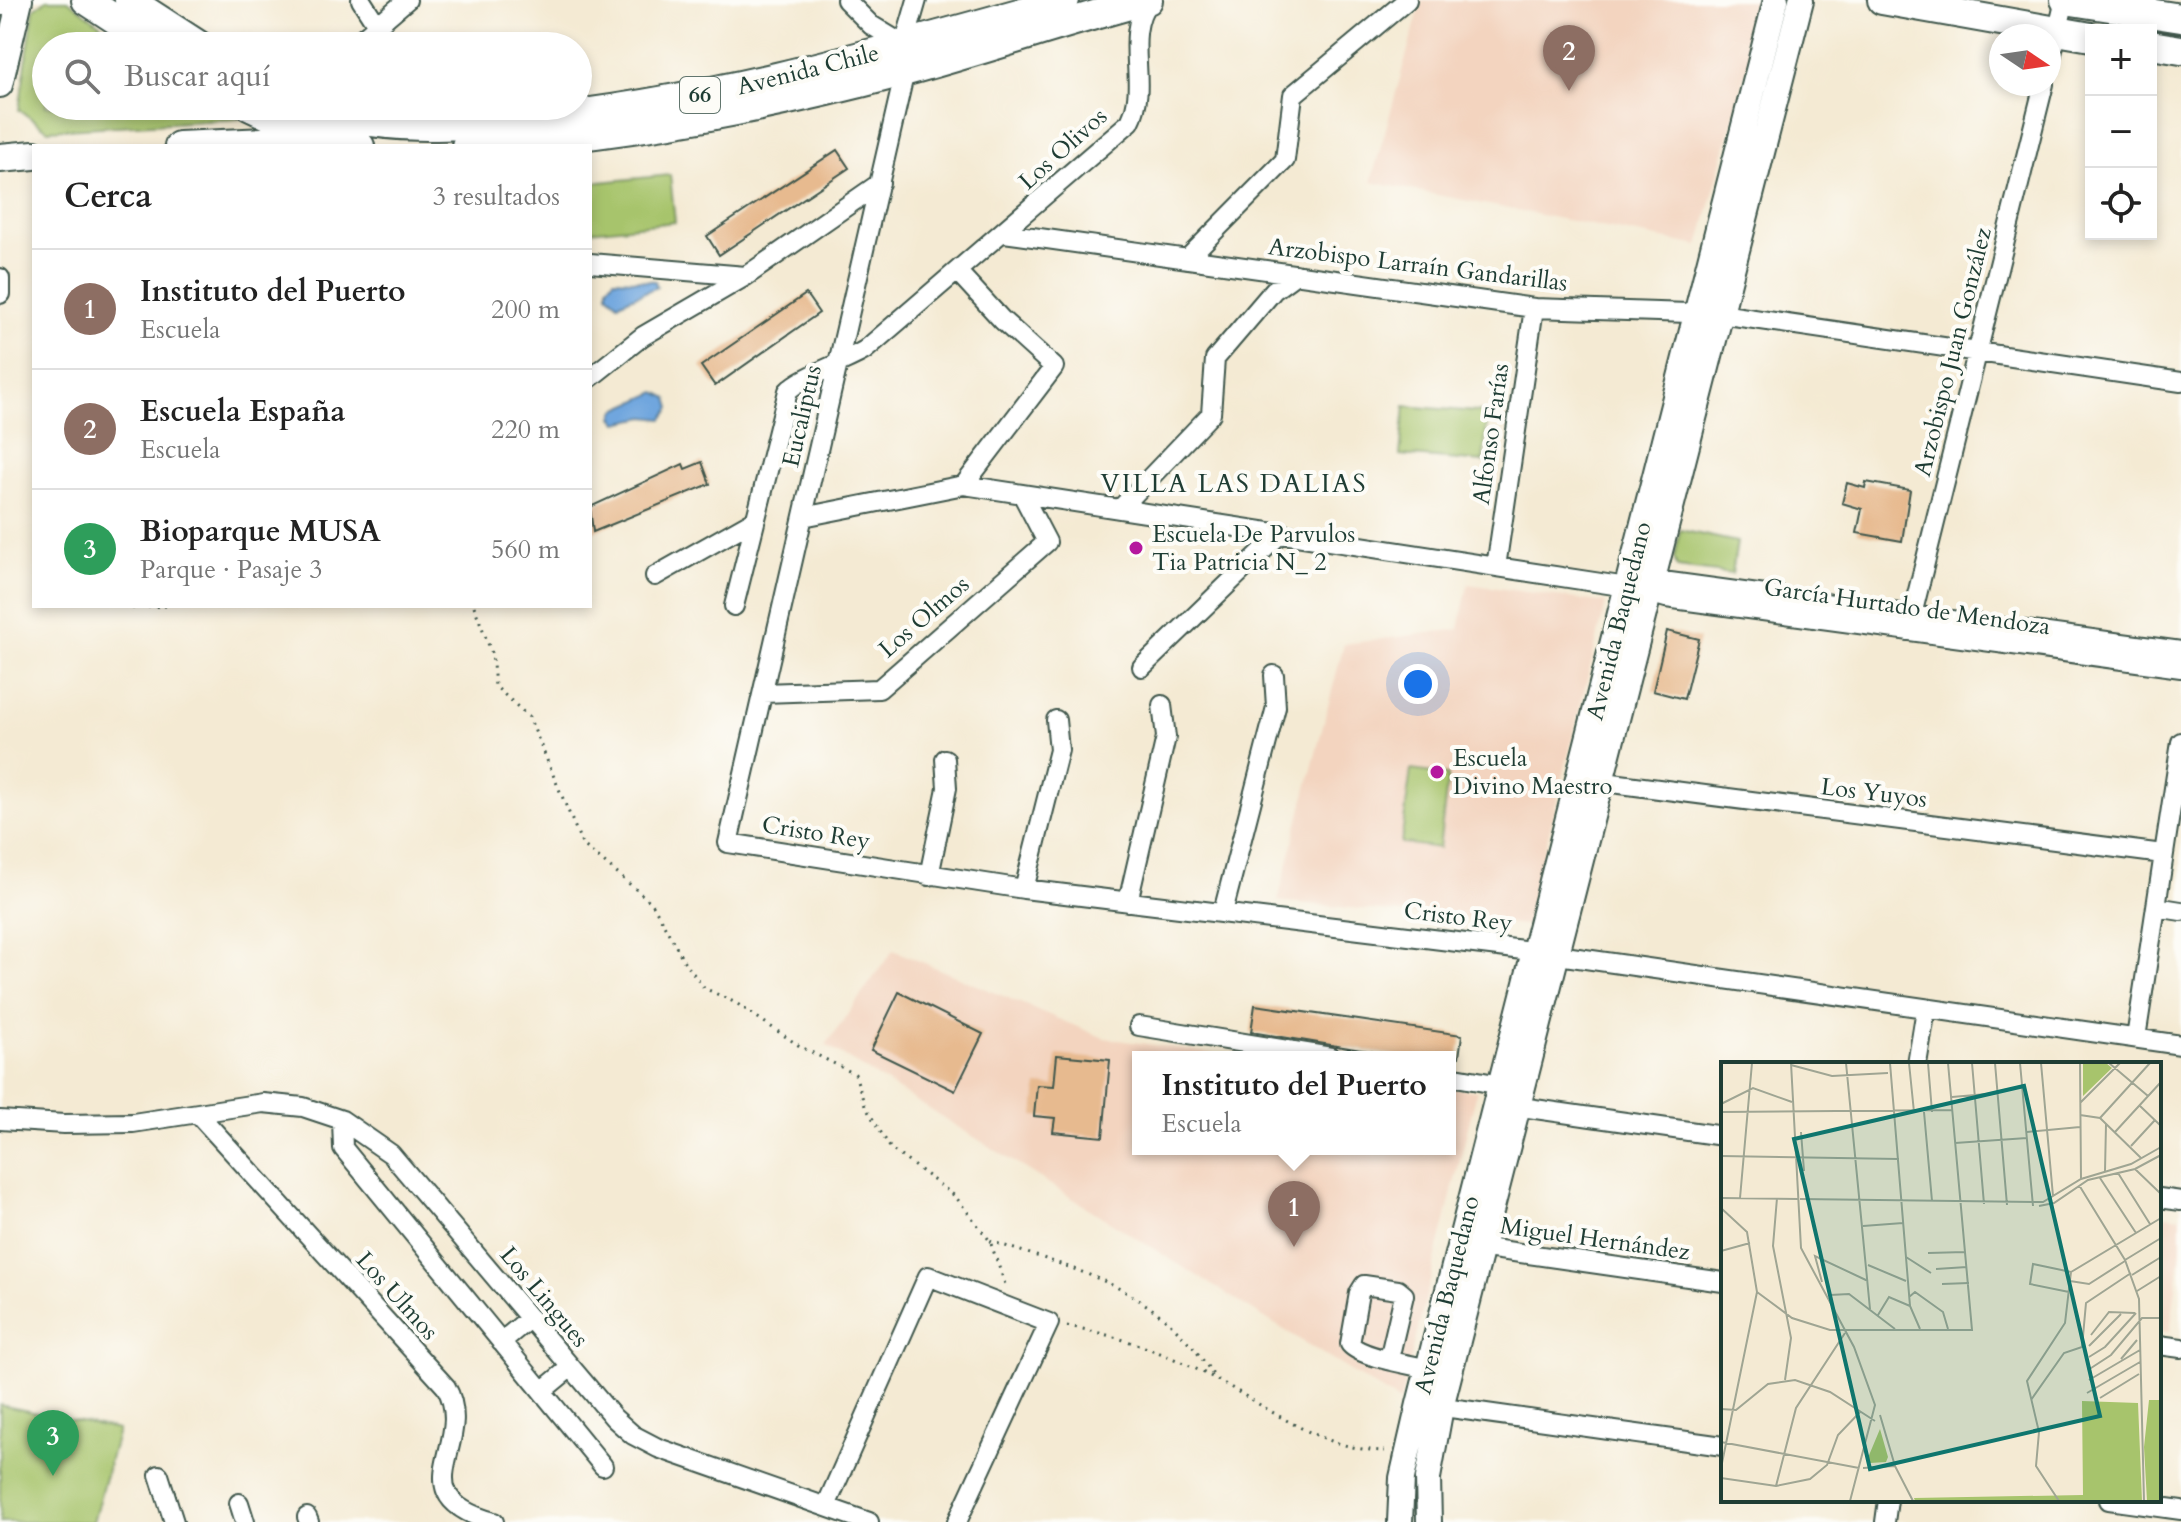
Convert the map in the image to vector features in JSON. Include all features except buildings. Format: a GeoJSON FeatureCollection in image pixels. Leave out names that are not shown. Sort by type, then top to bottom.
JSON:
{"type":"FeatureCollection","features":[{"type":"Feature","properties":{"kind":"highway"},"geometry":{"type":"LineString","coordinates":[[86,0],[135,32]]}},
{"type":"Feature","properties":{"kind":"highway"},"geometry":{"type":"LineString","coordinates":[[129,0],[178,32]]}},
{"type":"Feature","properties":{"kind":"highway","name":"Avenida Chile"},"geometry":{"type":"LineString","coordinates":[[484,144],[654,125],[790,99],[1065,0]]}},
{"type":"Feature","properties":{"kind":"highway","name":"Avenida Chile"},"geometry":{"type":"LineString","coordinates":[[592,112],[905,58],[1148,0]]}},
{"type":"Feature","properties":{"kind":"highway"},"geometry":{"type":"LineString","coordinates":[[1882,0],[2014,24]]}},
{"type":"Feature","properties":{"kind":"highway"},"geometry":{"type":"LineString","coordinates":[[2065,0],[2181,18]]}},
{"type":"Feature","properties":{"kind":"highway"},"geometry":{"type":"LineString","coordinates":[[2061,32],[2085,36]]}},
{"type":"Feature","properties":{"kind":"highway"},"geometry":{"type":"LineString","coordinates":[[2157,46],[2181,50]]}},
{"type":"Feature","properties":{"kind":"highway"},"geometry":{"type":"LineString","coordinates":[[282,120],[326,139],[350,144]]}},
{"type":"Feature","properties":{"kind":"highway","name":"Avenida Chile"},"geometry":{"type":"LineString","coordinates":[[366,120],[395,127],[517,120]]}},
{"type":"Feature","properties":{"kind":"highway"},"geometry":{"type":"LineString","coordinates":[[221,144],[326,139]]}},
{"type":"Feature","properties":{"kind":"highway"},"geometry":{"type":"LineString","coordinates":[[0,158],[32,155]]}},
{"type":"Feature","properties":{"kind":"main road"},"geometry":{"type":"LineString","coordinates":[[0,17],[3,0]]}},
{"type":"Feature","properties":{"kind":"main road"},"geometry":{"type":"LineString","coordinates":[[0,85],[20,0]]}},
{"type":"Feature","properties":{"kind":"main road","name":"Avenida Baquedano"},"geometry":{"type":"LineString","coordinates":[[1400,1522],[1402,1478],[1409,1450],[1430,1406],[1505,1098],[1642,587],[1708,313],[1776,0]]}},
{"type":"Feature","properties":{"kind":"main road","name":"Avenida Baquedano"},"geometry":{"type":"LineString","coordinates":[[1708,313],[1801,0]]}},
{"type":"Feature","properties":{"kind":"main road","name":"Avenida Baquedano"},"geometry":{"type":"LineString","coordinates":[[1429,1522],[1429,1369],[1471,1246]]}},
{"type":"Feature","properties":{"kind":"street"},"geometry":{"type":"LineString","coordinates":[[361,0],[377,25]]}},
{"type":"Feature","properties":{"kind":"street"},"geometry":{"type":"LineString","coordinates":[[369,32],[407,0]]}},
{"type":"Feature","properties":{"kind":"street"},"geometry":{"type":"LineString","coordinates":[[846,0],[905,58]]}},
{"type":"Feature","properties":{"kind":"street","name":"Eucaliptus"},"geometry":{"type":"LineString","coordinates":[[728,843],[880,183],[917,0]]}},
{"type":"Feature","properties":{"kind":"street","name":"Los Olivos"},"geometry":{"type":"LineString","coordinates":[[1004,233],[1130,122],[1139,105],[1137,24],[1148,0]]}},
{"type":"Feature","properties":{"kind":"street"},"geometry":{"type":"LineString","coordinates":[[1187,259],[1285,160],[1293,95],[1407,0]]}},
{"type":"Feature","properties":{"kind":"street"},"geometry":{"type":"LineString","coordinates":[[2060,24],[2065,0]]}},
{"type":"Feature","properties":{"kind":"street","name":"Arzobispo Juan González"},"geometry":{"type":"LineString","coordinates":[[1911,623],[2041,96]]}},
{"type":"Feature","properties":{"kind":"street"},"geometry":{"type":"LineString","coordinates":[[592,376],[643,336],[746,276],[880,183]]}},
{"type":"Feature","properties":{"kind":"street"},"geometry":{"type":"LineString","coordinates":[[734,606],[788,391],[796,381],[838,366],[865,350],[1004,233]]}},
{"type":"Feature","properties":{"kind":"street","name":"Arzobispo Larraín Gandarillas"},"geometry":{"type":"LineString","coordinates":[[1004,233],[1534,308],[1708,313],[2181,382]]}},
{"type":"Feature","properties":{"kind":"street"},"geometry":{"type":"LineString","coordinates":[[592,263],[746,276]]}},
{"type":"Feature","properties":{"kind":"street"},"geometry":{"type":"LineString","coordinates":[[957,271],[1002,320],[1054,367],[964,485]]}},
{"type":"Feature","properties":{"kind":"street"},"geometry":{"type":"LineString","coordinates":[[1120,509],[1211,414],[1215,359],[1274,290],[1296,274]]}},
{"type":"Feature","properties":{"kind":"street"},"geometry":{"type":"LineString","coordinates":[[0,278],[0,294]]}},
{"type":"Feature","properties":{"kind":"street","name":"Alfonso Farías"},"geometry":{"type":"LineString","coordinates":[[1496,567],[1534,308]]}},
{"type":"Feature","properties":{"kind":"street","name":"García Hurtado de Mendoza"},"geometry":{"type":"LineString","coordinates":[[803,517],[964,485],[1642,587],[1911,623],[2181,651]]}},
{"type":"Feature","properties":{"kind":"street","name":"Los Olmos"},"geometry":{"type":"LineString","coordinates":[[763,693],[879,689],[1047,542],[1022,494]]}},
{"type":"Feature","properties":{"kind":"street"},"geometry":{"type":"LineString","coordinates":[[655,576],[756,519]]}},
{"type":"Feature","properties":{"kind":"street"},"geometry":{"type":"LineString","coordinates":[[1142,667],[1280,534]]}},
{"type":"Feature","properties":{"kind":"street","name":"García Hurtado de Mendoza"},"geometry":{"type":"LineString","coordinates":[[1911,623],[2181,668]]}},
{"type":"Feature","properties":{"kind":"street"},"geometry":{"type":"LineString","coordinates":[[1223,912],[1276,707],[1274,675]]}},
{"type":"Feature","properties":{"kind":"street"},"geometry":{"type":"LineString","coordinates":[[1128,902],[1166,737],[1162,705]]}},
{"type":"Feature","properties":{"kind":"street"},"geometry":{"type":"LineString","coordinates":[[1024,889],[1059,750],[1056,720]]}},
{"type":"Feature","properties":{"kind":"street"},"geometry":{"type":"LineString","coordinates":[[2136,1038],[2163,854],[2177,795],[2181,742]]}},
{"type":"Feature","properties":{"kind":"street"},"geometry":{"type":"LineString","coordinates":[[929,876],[947,788],[945,759]]}},
{"type":"Feature","properties":{"kind":"street","name":"Los Yuyos"},"geometry":{"type":"LineString","coordinates":[[1589,780],[2163,854]]}},
{"type":"Feature","properties":{"kind":"street","name":"Cristo Rey"},"geometry":{"type":"LineString","coordinates":[[728,843],[929,876],[1545,954],[2181,1045]]}},
{"type":"Feature","properties":{"kind":"street"},"geometry":{"type":"LineString","coordinates":[[2156,907],[2181,911]]}},
{"type":"Feature","properties":{"kind":"street"},"geometry":{"type":"LineString","coordinates":[[1917,1062],[1926,1009]]}},
{"type":"Feature","properties":{"kind":"street"},"geometry":{"type":"LineString","coordinates":[[1139,1026],[1294,1051]]}},
{"type":"Feature","properties":{"kind":"street"},"geometry":{"type":"LineString","coordinates":[[1456,1078],[1505,1098],[1721,1136]]}},
{"type":"Feature","properties":{"kind":"street","name":"Los Lingues"},"geometry":{"type":"LineString","coordinates":[[0,1120],[98,1124],[199,1115],[263,1103],[303,1107],[342,1120],[391,1154],[614,1418],[645,1442],[869,1522]]}},
{"type":"Feature","properties":{"kind":"street","name":"Los Ulmos"},"geometry":{"type":"LineString","coordinates":[[199,1115],[446,1387],[455,1413],[445,1473],[446,1493],[466,1514],[494,1522]]}},
{"type":"Feature","properties":{"kind":"street"},"geometry":{"type":"LineString","coordinates":[[342,1120],[343,1148],[603,1466]]}},
{"type":"Feature","properties":{"kind":"street"},"geometry":{"type":"LineString","coordinates":[[2161,1198],[2181,1201]]}},
{"type":"Feature","properties":{"kind":"street"},"geometry":{"type":"LineString","coordinates":[[421,1243],[448,1221]]}},
{"type":"Feature","properties":{"kind":"street","name":"Miguel Hernández"},"geometry":{"type":"LineString","coordinates":[[1471,1246],[1721,1282]]}},
{"type":"Feature","properties":{"kind":"street"},"geometry":{"type":"LineString","coordinates":[[826,1506],[928,1276],[1049,1323],[957,1522]]}},
{"type":"Feature","properties":{"kind":"street"},"geometry":{"type":"LineString","coordinates":[[501,1342],[530,1318]]}},
{"type":"Feature","properties":{"kind":"street"},"geometry":{"type":"LineString","coordinates":[[2180,1348],[2181,1328]]}},
{"type":"Feature","properties":{"kind":"street"},"geometry":{"type":"LineString","coordinates":[[1389,1359],[1429,1369]]}},
{"type":"Feature","properties":{"kind":"street"},"geometry":{"type":"LineString","coordinates":[[542,1391],[571,1367]]}},
{"type":"Feature","properties":{"kind":"street"},"geometry":{"type":"LineString","coordinates":[[1430,1406],[1721,1446]]}},
{"type":"Feature","properties":{"kind":"street"},"geometry":{"type":"LineString","coordinates":[[159,1475],[174,1522]]}},
{"type":"Feature","properties":{"kind":"street"},"geometry":{"type":"LineString","coordinates":[[1885,1522],[1888,1502]]}},
{"type":"Feature","properties":{"kind":"street"},"geometry":{"type":"LineString","coordinates":[[2123,1502],[2181,1510]]}},
{"type":"Feature","properties":{"kind":"street"},"geometry":{"type":"LineString","coordinates":[[239,1503],[245,1522]]}},
{"type":"Feature","properties":{"kind":"path"},"geometry":{"type":"LineString","coordinates":[[475,608],[492,654],[495,686],[529,717],[582,844],[652,903],[684,961],[704,988],[736,1003],[801,1047],[855,1074],[865,1106],[891,1149],[955,1196],[990,1241],[1014,1309]]}},
{"type":"Feature","properties":{"kind":"path"},"geometry":{"type":"LineString","coordinates":[[990,1241],[1125,1289],[1173,1324],[1216,1379]]}},
{"type":"Feature","properties":{"kind":"path"},"geometry":{"type":"LineString","coordinates":[[1049,1323],[1121,1338],[1216,1379],[1337,1443],[1375,1450],[1409,1450]]}},
{"type":"Feature","properties":{"kind":"shaded area"},"geometry":{"type":"Polygon","coordinates":[[[1422,0],[1765,0],[1699,246],[1371,182],[1422,0]]]}},
{"type":"Feature","properties":{"kind":"shaded area","name":"Escuela Divino Maestro"},"geometry":{"type":"Polygon","coordinates":[[[1468,584],[1606,603],[1526,925],[1278,901],[1344,644],[1459,629],[1468,584]]]}},
{"type":"Feature","properties":{"kind":"shaded area"},"geometry":{"type":"Polygon","coordinates":[[[893,950],[1104,1038],[1195,1051],[1132,1051],[1132,1155],[1456,1155],[1456,1089],[1477,1091],[1400,1402],[826,1045],[893,950]]]}},
{"type":"Feature","properties":{"kind":"shaded area"},"geometry":{"type":"Polygon","coordinates":[[[2161,1214],[2181,1217],[2181,1250],[2170,1332],[2161,1331],[2161,1214]]]}},
{"type":"Feature","properties":{"kind":"green space"},"geometry":{"type":"Polygon","coordinates":[[[47,0],[68,0],[110,32],[32,32],[32,119],[19,110],[34,9],[47,0]]]}},
{"type":"Feature","properties":{"kind":"green space"},"geometry":{"type":"Polygon","coordinates":[[[34,120],[221,120],[48,130],[34,120]]]}},
{"type":"Feature","properties":{"kind":"green space"},"geometry":{"type":"Polygon","coordinates":[[[670,175],[675,222],[592,231],[592,183],[670,175]]]}},
{"type":"Feature","properties":{"kind":"green space"},"geometry":{"type":"Polygon","coordinates":[[[1405,406],[1488,413],[1483,462],[1400,455],[1405,406]]]}},
{"type":"Feature","properties":{"kind":"green space"},"geometry":{"type":"Polygon","coordinates":[[[1680,530],[1737,542],[1732,574],[1677,567],[1674,558],[1680,530]]]}},
{"type":"Feature","properties":{"kind":"green space"},"geometry":{"type":"Polygon","coordinates":[[[1411,770],[1448,775],[1439,848],[1401,843],[1411,770]]]}},
{"type":"Feature","properties":{"kind":"green space"},"geometry":{"type":"Polygon","coordinates":[[[0,1405],[118,1430],[93,1522],[0,1522],[0,1405]]]}},
{"type":"Feature","properties":{"kind":"water"},"geometry":{"type":"Polygon","coordinates":[[[614,279],[655,281],[657,287],[618,303],[608,294],[608,286],[614,279]]]}},
{"type":"Feature","properties":{"kind":"water"},"geometry":{"type":"Polygon","coordinates":[[[656,392],[668,398],[671,408],[663,419],[645,417],[618,423],[613,417],[616,410],[656,392]]]}},
{"type":"Feature","properties":{"kind":"place","name":"Escuela España"},"geometry":{"type":"Point","coordinates":[1569,91]}},
{"type":"Feature","properties":{"kind":"place","name":"Escuela De Parvulos Tia Patricia N_ 2"},"geometry":{"type":"Point","coordinates":[1136,548]}},
{"type":"Feature","properties":{"kind":"place","name":"Escuela Divino Maestro"},"geometry":{"type":"Point","coordinates":[1437,772]}},
{"type":"Feature","properties":{"kind":"place","name":"Instituto del Puerto"},"geometry":{"type":"Point","coordinates":[1294,1247]}},
{"type":"Feature","properties":{"kind":"place","name":"Bioparque MUSA"},"geometry":{"type":"Point","coordinates":[53,1476]}},
{"type":"Feature","properties":{"kind":"district","name":"VILLA LAS DALIAS"},"geometry":{"type":"Point","coordinates":[1234,483]}}]}
